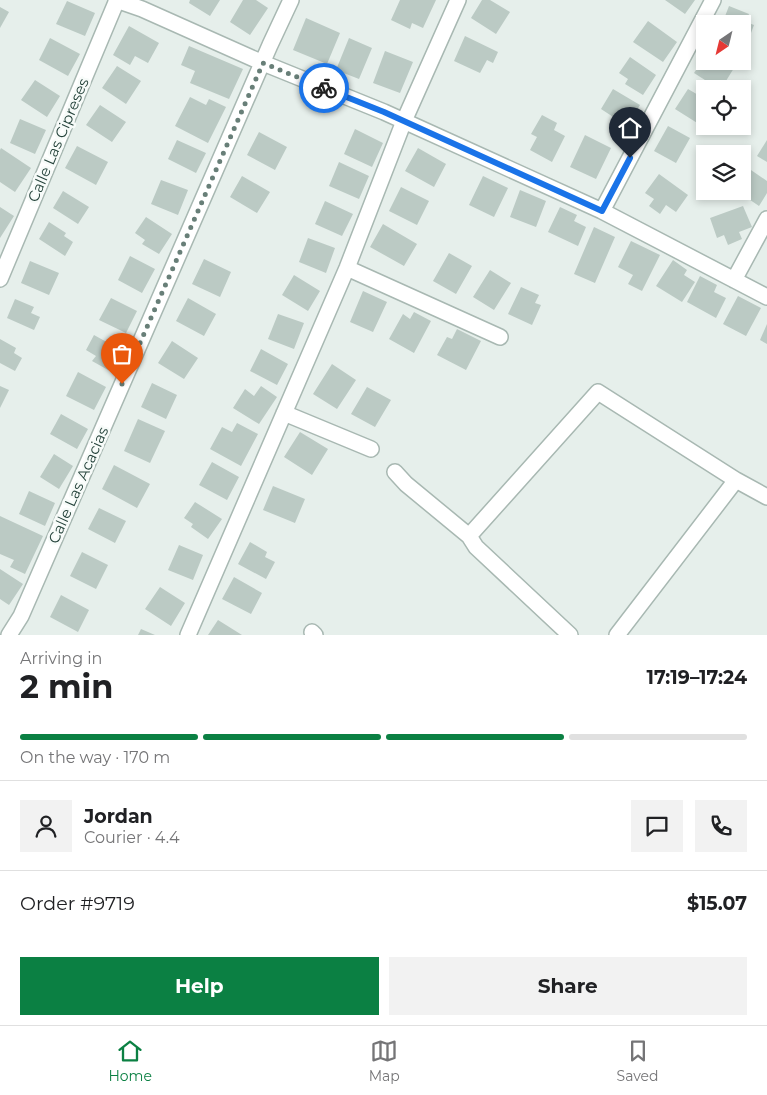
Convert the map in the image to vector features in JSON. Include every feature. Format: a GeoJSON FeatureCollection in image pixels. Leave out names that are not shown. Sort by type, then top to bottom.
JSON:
{"type":"FeatureCollection","features":[{"type":"Feature","properties":{"kind":"street"},"geometry":{"type":"LineString","coordinates":[[117,0],[404,121],[602,211],[767,297]]}},
{"type":"Feature","properties":{"kind":"street","name":"Calle Las Cipreses"},"geometry":{"type":"LineString","coordinates":[[0,280],[117,0]]}},
{"type":"Feature","properties":{"kind":"street","name":"Calle Las Acacias"},"geometry":{"type":"LineString","coordinates":[[11,632],[20,616],[292,0]]}},
{"type":"Feature","properties":{"kind":"street"},"geometry":{"type":"LineString","coordinates":[[188,635],[347,268],[404,121],[458,0]]}},
{"type":"Feature","properties":{"kind":"street"},"geometry":{"type":"LineString","coordinates":[[602,211],[713,0]]}},
{"type":"Feature","properties":{"kind":"street"},"geometry":{"type":"LineString","coordinates":[[734,280],[767,219]]}},
{"type":"Feature","properties":{"kind":"street"},"geometry":{"type":"LineString","coordinates":[[347,268],[500,337]]}},
{"type":"Feature","properties":{"kind":"street"},"geometry":{"type":"LineString","coordinates":[[469,536],[598,392],[736,480],[767,497]]}},
{"type":"Feature","properties":{"kind":"street"},"geometry":{"type":"LineString","coordinates":[[284,413],[371,449]]}},
{"type":"Feature","properties":{"kind":"street"},"geometry":{"type":"LineString","coordinates":[[395,472],[406,484],[469,536],[476,547],[570,635]]}},
{"type":"Feature","properties":{"kind":"street"},"geometry":{"type":"LineString","coordinates":[[617,635],[736,480]]}},
{"type":"Feature","properties":{"kind":"building"},"geometry":{"type":"Polygon","coordinates":[[[190,0],[220,0],[210,16],[189,3],[190,0]]]}},
{"type":"Feature","properties":{"kind":"building"},"geometry":{"type":"Polygon","coordinates":[[[243,0],[256,0],[268,8],[250,35],[230,22],[243,0]]]}},
{"type":"Feature","properties":{"kind":"building"},"geometry":{"type":"Polygon","coordinates":[[[400,0],[436,0],[423,28],[412,23],[410,29],[391,20],[400,0]]]}},
{"type":"Feature","properties":{"kind":"building"},"geometry":{"type":"Polygon","coordinates":[[[482,0],[490,0],[510,12],[496,34],[471,18],[482,0]]]}},
{"type":"Feature","properties":{"kind":"building"},"geometry":{"type":"Polygon","coordinates":[[[665,0],[695,0],[685,14],[665,0]]]}},
{"type":"Feature","properties":{"kind":"building"},"geometry":{"type":"Polygon","coordinates":[[[67,1],[95,13],[85,36],[56,24],[67,1]]]}},
{"type":"Feature","properties":{"kind":"building"},"geometry":{"type":"Polygon","coordinates":[[[729,6],[749,14],[749,15],[726,15],[729,6]]]}},
{"type":"Feature","properties":{"kind":"building"},"geometry":{"type":"Polygon","coordinates":[[[0,7],[9,12],[0,28],[0,7]]]}},
{"type":"Feature","properties":{"kind":"building"},"geometry":{"type":"Polygon","coordinates":[[[306,18],[340,33],[327,64],[293,50],[306,18]]]}},
{"type":"Feature","properties":{"kind":"building"},"geometry":{"type":"Polygon","coordinates":[[[648,21],[677,42],[663,62],[633,42],[648,21]]]}},
{"type":"Feature","properties":{"kind":"building"},"geometry":{"type":"Polygon","coordinates":[[[129,26],[159,43],[148,63],[135,56],[130,65],[113,55],[129,26]]]}},
{"type":"Feature","properties":{"kind":"building"},"geometry":{"type":"Polygon","coordinates":[[[465,36],[498,52],[493,63],[487,60],[480,73],[454,61],[465,36]]]}},
{"type":"Feature","properties":{"kind":"building"},"geometry":{"type":"Polygon","coordinates":[[[50,38],[80,54],[68,76],[39,60],[50,38]]]}},
{"type":"Feature","properties":{"kind":"building"},"geometry":{"type":"Polygon","coordinates":[[[349,38],[372,48],[359,79],[336,70],[349,38]]]}},
{"type":"Feature","properties":{"kind":"building"},"geometry":{"type":"Polygon","coordinates":[[[189,46],[243,69],[229,99],[190,83],[195,71],[181,65],[189,46]]]}},
{"type":"Feature","properties":{"kind":"building"},"geometry":{"type":"Polygon","coordinates":[[[385,51],[413,62],[400,93],[373,83],[385,51]]]}},
{"type":"Feature","properties":{"kind":"building"},"geometry":{"type":"Polygon","coordinates":[[[630,57],[656,75],[643,95],[625,84],[628,79],[619,73],[630,57]]]}},
{"type":"Feature","properties":{"kind":"building"},"geometry":{"type":"Polygon","coordinates":[[[117,66],[141,81],[126,104],[102,88],[117,66]]]}},
{"type":"Feature","properties":{"kind":"building"},"geometry":{"type":"Polygon","coordinates":[[[696,70],[733,70],[727,80],[705,80],[694,73],[696,70]]]}},
{"type":"Feature","properties":{"kind":"building"},"geometry":{"type":"Polygon","coordinates":[[[35,80],[60,96],[47,117],[21,100],[35,80]]]}},
{"type":"Feature","properties":{"kind":"building"},"geometry":{"type":"Polygon","coordinates":[[[613,89],[640,105],[627,126],[601,109],[613,89]]]}},
{"type":"Feature","properties":{"kind":"building"},"geometry":{"type":"Polygon","coordinates":[[[688,89],[696,94],[696,122],[675,109],[688,89]]]}},
{"type":"Feature","properties":{"kind":"building"},"geometry":{"type":"Polygon","coordinates":[[[190,97],[206,105],[209,99],[226,107],[208,143],[175,126],[190,97]]]}},
{"type":"Feature","properties":{"kind":"building"},"geometry":{"type":"Polygon","coordinates":[[[100,105],[126,122],[112,142],[86,125],[100,105]]]}},
{"type":"Feature","properties":{"kind":"building"},"geometry":{"type":"Polygon","coordinates":[[[542,115],[557,123],[554,130],[565,136],[552,162],[530,150],[537,137],[531,134],[542,115]]]}},
{"type":"Feature","properties":{"kind":"building"},"geometry":{"type":"Polygon","coordinates":[[[20,119],[46,130],[35,154],[10,143],[20,119]]]}},
{"type":"Feature","properties":{"kind":"building"},"geometry":{"type":"Polygon","coordinates":[[[668,126],[690,138],[676,163],[654,151],[668,126]]]}},
{"type":"Feature","properties":{"kind":"building"},"geometry":{"type":"Polygon","coordinates":[[[355,129],[383,143],[372,167],[344,154],[355,129]]]}},
{"type":"Feature","properties":{"kind":"building"},"geometry":{"type":"Polygon","coordinates":[[[259,132],[287,147],[275,170],[247,155],[259,132]]]}},
{"type":"Feature","properties":{"kind":"building"},"geometry":{"type":"Polygon","coordinates":[[[585,135],[611,148],[596,179],[570,167],[585,135]]]}},
{"type":"Feature","properties":{"kind":"building"},"geometry":{"type":"Polygon","coordinates":[[[177,140],[206,153],[196,173],[168,159],[177,140]]]}},
{"type":"Feature","properties":{"kind":"building"},"geometry":{"type":"Polygon","coordinates":[[[767,140],[767,162],[757,156],[767,140]]]}},
{"type":"Feature","properties":{"kind":"building"},"geometry":{"type":"Polygon","coordinates":[[[77,146],[108,162],[96,185],[65,168],[77,146]]]}},
{"type":"Feature","properties":{"kind":"building"},"geometry":{"type":"Polygon","coordinates":[[[1,148],[31,168],[15,192],[0,182],[1,148]]]}},
{"type":"Feature","properties":{"kind":"building"},"geometry":{"type":"Polygon","coordinates":[[[418,148],[446,164],[434,187],[405,171],[418,148]]]}},
{"type":"Feature","properties":{"kind":"building"},"geometry":{"type":"Polygon","coordinates":[[[339,162],[369,176],[359,199],[329,186],[339,162]]]}},
{"type":"Feature","properties":{"kind":"building"},"geometry":{"type":"Polygon","coordinates":[[[751,170],[767,181],[767,193],[759,206],[750,200],[751,170]]]}},
{"type":"Feature","properties":{"kind":"building"},"geometry":{"type":"Polygon","coordinates":[[[659,174],[688,195],[676,212],[666,205],[660,214],[649,206],[654,199],[645,193],[659,174]]]}},
{"type":"Feature","properties":{"kind":"building"},"geometry":{"type":"Polygon","coordinates":[[[242,176],[270,192],[257,213],[230,197],[242,176]]]}},
{"type":"Feature","properties":{"kind":"building"},"geometry":{"type":"Polygon","coordinates":[[[483,176],[508,188],[494,217],[469,205],[483,176]]]}},
{"type":"Feature","properties":{"kind":"building"},"geometry":{"type":"Polygon","coordinates":[[[161,180],[188,190],[178,215],[151,204],[161,180]]]}},
{"type":"Feature","properties":{"kind":"building"},"geometry":{"type":"Polygon","coordinates":[[[401,187],[429,201],[417,225],[389,211],[401,187]]]}},
{"type":"Feature","properties":{"kind":"building"},"geometry":{"type":"Polygon","coordinates":[[[520,190],[546,201],[536,227],[510,217],[520,190]]]}},
{"type":"Feature","properties":{"kind":"building"},"geometry":{"type":"Polygon","coordinates":[[[63,191],[89,207],[78,224],[53,208],[63,191]]]}},
{"type":"Feature","properties":{"kind":"building"},"geometry":{"type":"Polygon","coordinates":[[[325,201],[353,214],[342,236],[315,224],[325,201]]]}},
{"type":"Feature","properties":{"kind":"building"},"geometry":{"type":"Polygon","coordinates":[[[743,206],[752,227],[739,232],[742,239],[728,245],[724,235],[717,238],[710,218],[743,206]]]}},
{"type":"Feature","properties":{"kind":"building"},"geometry":{"type":"Polygon","coordinates":[[[0,207],[14,216],[0,238],[0,207]]]}},
{"type":"Feature","properties":{"kind":"building"},"geometry":{"type":"Polygon","coordinates":[[[560,207],[577,215],[574,221],[586,227],[578,246],[548,232],[560,207]]]}},
{"type":"Feature","properties":{"kind":"building"},"geometry":{"type":"Polygon","coordinates":[[[146,217],[172,234],[159,254],[142,244],[145,240],[135,233],[146,217]]]}},
{"type":"Feature","properties":{"kind":"building"},"geometry":{"type":"Polygon","coordinates":[[[49,222],[66,233],[64,236],[73,242],[65,256],[39,239],[49,222]]]}},
{"type":"Feature","properties":{"kind":"building"},"geometry":{"type":"Polygon","coordinates":[[[383,224],[417,244],[404,266],[370,247],[383,224]]]}},
{"type":"Feature","properties":{"kind":"building"},"geometry":{"type":"Polygon","coordinates":[[[594,227],[615,237],[595,283],[574,274],[594,227]]]}},
{"type":"Feature","properties":{"kind":"building"},"geometry":{"type":"Polygon","coordinates":[[[308,238],[335,248],[326,273],[299,262],[308,238]]]}},
{"type":"Feature","properties":{"kind":"building"},"geometry":{"type":"Polygon","coordinates":[[[631,241],[660,255],[642,291],[628,284],[633,275],[618,267],[631,241]]]}},
{"type":"Feature","properties":{"kind":"building"},"geometry":{"type":"Polygon","coordinates":[[[449,253],[472,266],[456,294],[433,281],[449,253]]]}},
{"type":"Feature","properties":{"kind":"building"},"geometry":{"type":"Polygon","coordinates":[[[130,256],[155,269],[142,293],[118,280],[130,256]]]}},
{"type":"Feature","properties":{"kind":"building"},"geometry":{"type":"Polygon","coordinates":[[[204,259],[231,272],[220,297],[192,284],[204,259]]]}},
{"type":"Feature","properties":{"kind":"building"},"geometry":{"type":"Polygon","coordinates":[[[673,260],[687,270],[684,275],[695,282],[682,302],[656,286],[673,260]]]}},
{"type":"Feature","properties":{"kind":"building"},"geometry":{"type":"Polygon","coordinates":[[[30,261],[59,273],[49,295],[21,283],[30,261]]]}},
{"type":"Feature","properties":{"kind":"building"},"geometry":{"type":"Polygon","coordinates":[[[490,270],[511,283],[494,310],[473,297],[490,270]]]}},
{"type":"Feature","properties":{"kind":"building"},"geometry":{"type":"Polygon","coordinates":[[[294,275],[320,291],[308,311],[282,295],[294,275]]]}},
{"type":"Feature","properties":{"kind":"building"},"geometry":{"type":"Polygon","coordinates":[[[700,276],[717,285],[714,292],[726,298],[716,318],[687,302],[700,276]]]}},
{"type":"Feature","properties":{"kind":"building"},"geometry":{"type":"Polygon","coordinates":[[[521,287],[539,295],[535,303],[541,305],[532,325],[508,314],[521,287]]]}},
{"type":"Feature","properties":{"kind":"building"},"geometry":{"type":"Polygon","coordinates":[[[363,291],[387,302],[373,332],[350,322],[363,291]]]}},
{"type":"Feature","properties":{"kind":"building"},"geometry":{"type":"Polygon","coordinates":[[[738,296],[761,308],[746,336],[723,324],[738,296]]]}},
{"type":"Feature","properties":{"kind":"building"},"geometry":{"type":"Polygon","coordinates":[[[111,298],[137,311],[126,333],[99,320],[111,298]]]}},
{"type":"Feature","properties":{"kind":"building"},"geometry":{"type":"Polygon","coordinates":[[[188,298],[216,314],[204,336],[176,321],[188,298]]]}},
{"type":"Feature","properties":{"kind":"building"},"geometry":{"type":"Polygon","coordinates":[[[15,299],[34,307],[31,313],[40,317],[34,330],[7,318],[15,299]]]}},
{"type":"Feature","properties":{"kind":"building"},"geometry":{"type":"Polygon","coordinates":[[[414,312],[431,321],[414,353],[389,339],[403,314],[410,319],[414,312]]]}},
{"type":"Feature","properties":{"kind":"building"},"geometry":{"type":"Polygon","coordinates":[[[278,314],[304,323],[294,349],[268,339],[278,314]]]}},
{"type":"Feature","properties":{"kind":"building"},"geometry":{"type":"Polygon","coordinates":[[[767,324],[767,344],[760,340],[767,324]]]}},
{"type":"Feature","properties":{"kind":"building"},"geometry":{"type":"Polygon","coordinates":[[[457,329],[481,341],[466,370],[437,355],[447,337],[452,339],[457,329]]]}},
{"type":"Feature","properties":{"kind":"building"},"geometry":{"type":"Polygon","coordinates":[[[94,335],[121,350],[110,371],[92,361],[96,356],[86,350],[94,335]]]}},
{"type":"Feature","properties":{"kind":"building"},"geometry":{"type":"Polygon","coordinates":[[[0,339],[16,348],[14,353],[22,358],[15,371],[0,363],[0,339]]]}},
{"type":"Feature","properties":{"kind":"building"},"geometry":{"type":"Polygon","coordinates":[[[172,341],[198,358],[184,379],[158,363],[172,341]]]}},
{"type":"Feature","properties":{"kind":"building"},"geometry":{"type":"Polygon","coordinates":[[[261,349],[288,364],[277,385],[250,371],[261,349]]]}},
{"type":"Feature","properties":{"kind":"building"},"geometry":{"type":"Polygon","coordinates":[[[332,364],[356,380],[337,409],[313,394],[332,364]]]}},
{"type":"Feature","properties":{"kind":"building"},"geometry":{"type":"Polygon","coordinates":[[[78,372],[106,387],[94,410],[66,396],[78,372]]]}},
{"type":"Feature","properties":{"kind":"building"},"geometry":{"type":"Polygon","coordinates":[[[152,383],[177,395],[166,419],[141,407],[152,383]]]}},
{"type":"Feature","properties":{"kind":"building"},"geometry":{"type":"Polygon","coordinates":[[[0,386],[9,390],[0,408],[0,386]]]}},
{"type":"Feature","properties":{"kind":"building"},"geometry":{"type":"Polygon","coordinates":[[[261,386],[277,397],[259,424],[233,408],[245,389],[254,396],[261,386]]]}},
{"type":"Feature","properties":{"kind":"building"},"geometry":{"type":"Polygon","coordinates":[[[367,387],[391,400],[375,427],[351,414],[367,387]]]}},
{"type":"Feature","properties":{"kind":"building"},"geometry":{"type":"Polygon","coordinates":[[[61,414],[88,429],[77,449],[50,434],[61,414]]]}},
{"type":"Feature","properties":{"kind":"building"},"geometry":{"type":"Polygon","coordinates":[[[138,419],[165,431],[150,463],[124,451],[138,419]]]}},
{"type":"Feature","properties":{"kind":"building"},"geometry":{"type":"Polygon","coordinates":[[[237,423],[258,434],[241,466],[210,449],[222,427],[232,432],[237,423]]]}},
{"type":"Feature","properties":{"kind":"building"},"geometry":{"type":"Polygon","coordinates":[[[300,432],[328,449],[312,475],[284,457],[300,432]]]}},
{"type":"Feature","properties":{"kind":"building"},"geometry":{"type":"Polygon","coordinates":[[[54,454],[73,466],[59,489],[40,477],[54,454]]]}},
{"type":"Feature","properties":{"kind":"building"},"geometry":{"type":"Polygon","coordinates":[[[212,462],[239,477],[227,500],[199,485],[212,462]]]}},
{"type":"Feature","properties":{"kind":"building"},"geometry":{"type":"Polygon","coordinates":[[[114,465],[150,484],[137,508],[102,489],[114,465]]]}},
{"type":"Feature","properties":{"kind":"building"},"geometry":{"type":"Polygon","coordinates":[[[273,486],[305,499],[295,523],[263,510],[273,486]]]}},
{"type":"Feature","properties":{"kind":"building"},"geometry":{"type":"Polygon","coordinates":[[[29,491],[55,503],[45,526],[19,514],[29,491]]]}},
{"type":"Feature","properties":{"kind":"building"},"geometry":{"type":"Polygon","coordinates":[[[195,502],[222,519],[208,539],[191,527],[193,524],[184,518],[195,502]]]}},
{"type":"Feature","properties":{"kind":"building"},"geometry":{"type":"Polygon","coordinates":[[[99,508],[126,521],[115,543],[88,529],[99,508]]]}},
{"type":"Feature","properties":{"kind":"building"},"geometry":{"type":"Polygon","coordinates":[[[0,516],[43,536],[25,574],[10,567],[14,560],[0,554],[0,516]]]}},
{"type":"Feature","properties":{"kind":"building"},"geometry":{"type":"Polygon","coordinates":[[[250,542],[267,552],[265,557],[275,562],[266,579],[238,564],[250,542]]]}},
{"type":"Feature","properties":{"kind":"building"},"geometry":{"type":"Polygon","coordinates":[[[179,545],[203,555],[193,580],[168,570],[179,545]]]}},
{"type":"Feature","properties":{"kind":"building"},"geometry":{"type":"Polygon","coordinates":[[[82,552],[108,565],[96,589],[70,576],[82,552]]]}},
{"type":"Feature","properties":{"kind":"building"},"geometry":{"type":"Polygon","coordinates":[[[0,569],[23,584],[9,605],[0,599],[0,569]]]}},
{"type":"Feature","properties":{"kind":"building"},"geometry":{"type":"Polygon","coordinates":[[[234,577],[262,593],[251,614],[222,599],[234,577]]]}},
{"type":"Feature","properties":{"kind":"building"},"geometry":{"type":"Polygon","coordinates":[[[160,587],[185,603],[171,626],[145,609],[160,587]]]}},
{"type":"Feature","properties":{"kind":"building"},"geometry":{"type":"Polygon","coordinates":[[[61,595],[89,610],[78,632],[50,617],[61,595]]]}},
{"type":"Feature","properties":{"kind":"building"},"geometry":{"type":"Polygon","coordinates":[[[218,620],[242,635],[208,635],[218,620]]]}},
{"type":"Feature","properties":{"kind":"building"},"geometry":{"type":"Polygon","coordinates":[[[141,629],[155,635],[138,635],[141,629]]]}},
{"type":"Feature","properties":{"kind":"way so far"},"geometry":{"type":"LineString","coordinates":[[122,384],[263,63],[324,88]]}},
{"type":"Feature","properties":{"kind":"route"},"geometry":{"type":"LineString","coordinates":[[324,88],[384,112],[602,211],[630,158]]}}]}
